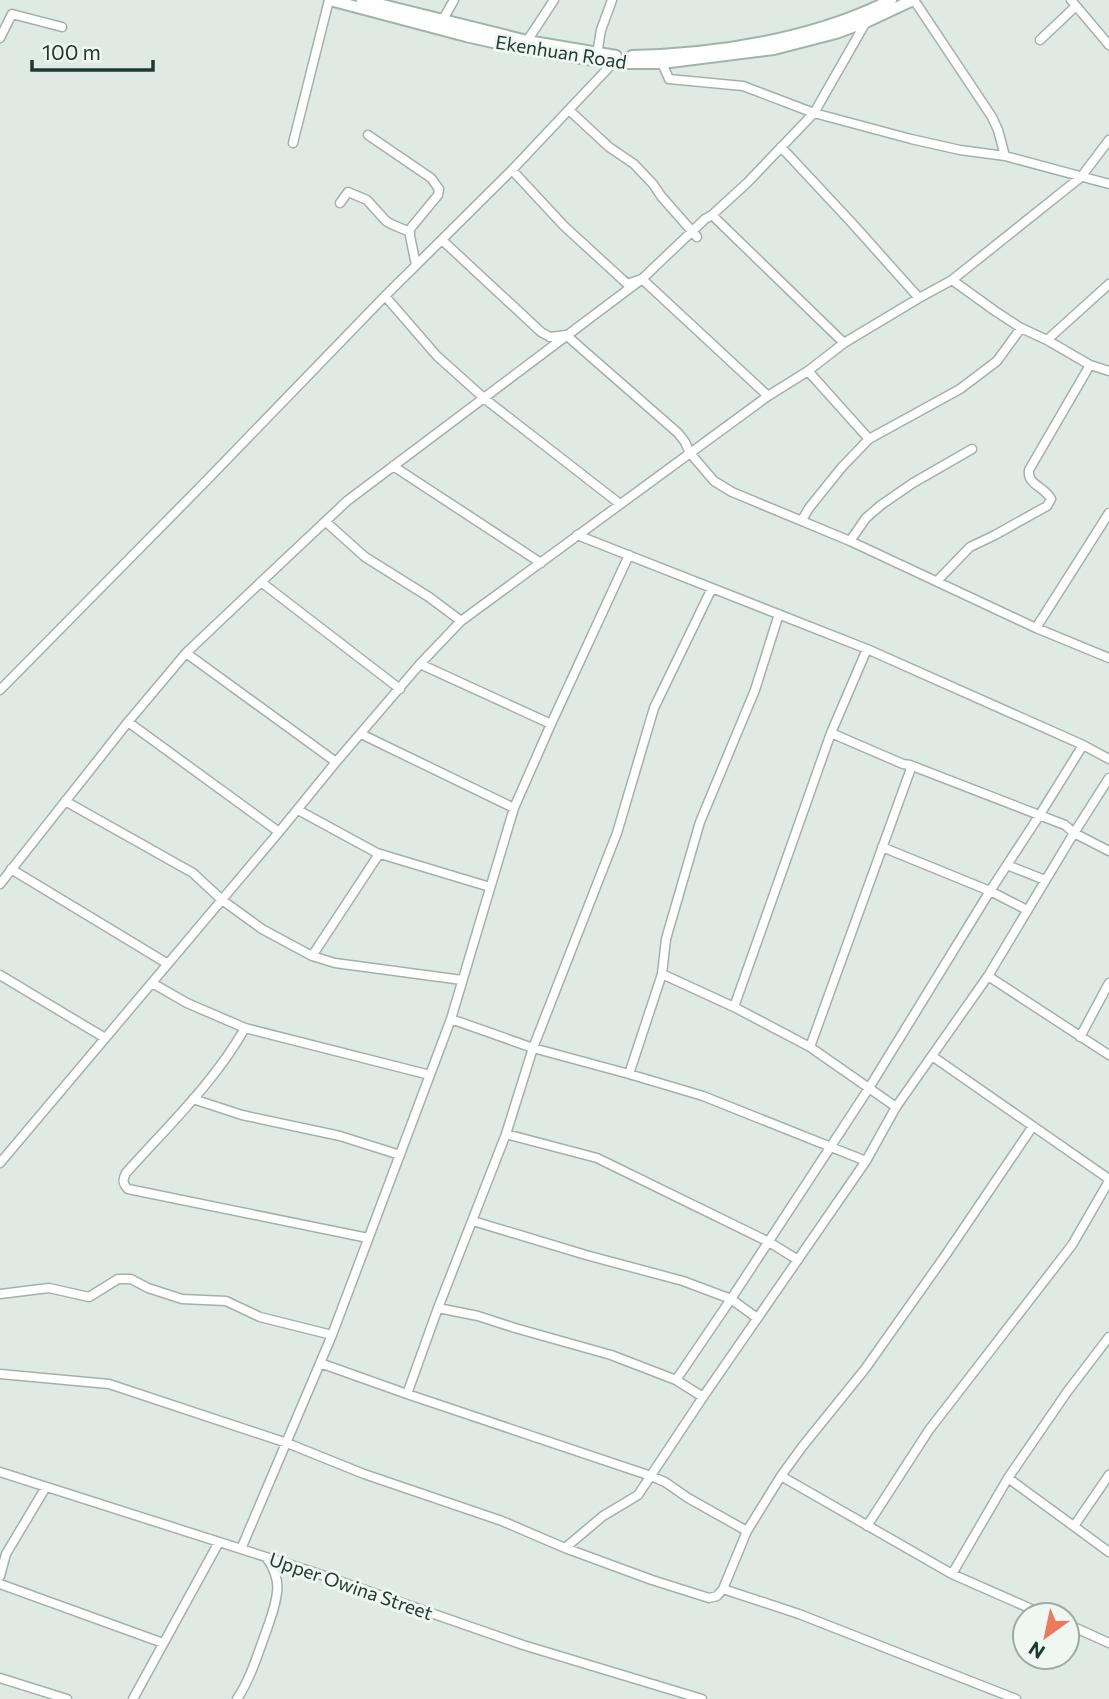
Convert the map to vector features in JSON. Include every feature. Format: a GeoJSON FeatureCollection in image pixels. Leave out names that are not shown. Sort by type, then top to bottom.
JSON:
{"type":"FeatureCollection","features":[{"type":"Feature","properties":{"kind":"main road","name":"Ekenhuan Road"},"geometry":{"type":"LineString","coordinates":[[329,0],[524,49],[613,63],[662,63],[774,49],[836,33],[913,0]]}},
{"type":"Feature","properties":{"kind":"main road","name":"Ekenhuan Road"},"geometry":{"type":"LineString","coordinates":[[362,0],[527,41],[625,57],[665,55],[761,43],[833,24],[876,3],[891,0]]}},
{"type":"Feature","properties":{"kind":"street"},"geometry":{"type":"LineString","coordinates":[[293,144],[329,0]]}},
{"type":"Feature","properties":{"kind":"street"},"geometry":{"type":"LineString","coordinates":[[442,21],[454,0]]}},
{"type":"Feature","properties":{"kind":"street"},"geometry":{"type":"LineString","coordinates":[[527,41],[554,0]]}},
{"type":"Feature","properties":{"kind":"street"},"geometry":{"type":"LineString","coordinates":[[597,54],[601,30],[612,0]]}},
{"type":"Feature","properties":{"kind":"street"},"geometry":{"type":"LineString","coordinates":[[913,0],[992,117],[1005,156]]}},
{"type":"Feature","properties":{"kind":"street"},"geometry":{"type":"LineString","coordinates":[[1040,40],[1074,3],[1109,45]]}},
{"type":"Feature","properties":{"kind":"street"},"geometry":{"type":"LineString","coordinates":[[0,38],[12,14],[62,27]]}},
{"type":"Feature","properties":{"kind":"street"},"geometry":{"type":"LineString","coordinates":[[0,884],[186,653],[347,501],[642,279],[747,183],[814,113],[866,22]]}},
{"type":"Feature","properties":{"kind":"street"},"geometry":{"type":"LineString","coordinates":[[0,690],[512,170],[613,63]]}},
{"type":"Feature","properties":{"kind":"street"},"geometry":{"type":"LineString","coordinates":[[662,63],[669,79],[743,86],[814,113],[923,142],[1005,156],[1109,184]]}},
{"type":"Feature","properties":{"kind":"street"},"geometry":{"type":"LineString","coordinates":[[569,110],[609,147],[634,164],[697,237]]}},
{"type":"Feature","properties":{"kind":"street"},"geometry":{"type":"LineString","coordinates":[[368,135],[431,178],[439,190],[410,232],[416,265]]}},
{"type":"Feature","properties":{"kind":"street"},"geometry":{"type":"LineString","coordinates":[[0,1163],[336,762],[420,664],[461,621],[768,396],[808,372],[844,343],[952,280],[1081,177],[1109,139]]}},
{"type":"Feature","properties":{"kind":"street"},"geometry":{"type":"LineString","coordinates":[[780,147],[919,298]]}},
{"type":"Feature","properties":{"kind":"street"},"geometry":{"type":"LineString","coordinates":[[512,170],[564,226],[627,284],[642,279]]}},
{"type":"Feature","properties":{"kind":"street"},"geometry":{"type":"LineString","coordinates":[[341,203],[348,192],[353,193],[367,200],[386,221],[410,232]]}},
{"type":"Feature","properties":{"kind":"street"},"geometry":{"type":"LineString","coordinates":[[712,215],[844,343]]}},
{"type":"Feature","properties":{"kind":"street"},"geometry":{"type":"LineString","coordinates":[[442,240],[541,332],[550,337],[566,335],[678,433],[690,453],[714,481],[732,492],[850,541],[1036,628],[1109,658]]}},
{"type":"Feature","properties":{"kind":"street"},"geometry":{"type":"LineString","coordinates":[[642,279],[768,396]]}},
{"type":"Feature","properties":{"kind":"street"},"geometry":{"type":"LineString","coordinates":[[952,280],[1021,328],[1090,365],[1109,371]]}},
{"type":"Feature","properties":{"kind":"street"},"geometry":{"type":"LineString","coordinates":[[1047,340],[1109,284]]}},
{"type":"Feature","properties":{"kind":"street"},"geometry":{"type":"LineString","coordinates":[[385,296],[437,356],[485,399],[620,504]]}},
{"type":"Feature","properties":{"kind":"street"},"geometry":{"type":"LineString","coordinates":[[802,520],[842,467],[869,439],[960,389],[997,361],[1021,328]]}},
{"type":"Feature","properties":{"kind":"street"},"geometry":{"type":"LineString","coordinates":[[937,581],[970,547],[1047,506],[1051,499],[1046,491],[1030,480],[1029,470],[1090,365]]}},
{"type":"Feature","properties":{"kind":"street"},"geometry":{"type":"LineString","coordinates":[[808,372],[869,439]]}},
{"type":"Feature","properties":{"kind":"street"},"geometry":{"type":"LineString","coordinates":[[850,541],[866,518],[881,505],[972,449]]}},
{"type":"Feature","properties":{"kind":"street"},"geometry":{"type":"LineString","coordinates":[[393,466],[541,564]]}},
{"type":"Feature","properties":{"kind":"street"},"geometry":{"type":"LineString","coordinates":[[1036,628],[1109,513]]}},
{"type":"Feature","properties":{"kind":"street"},"geometry":{"type":"LineString","coordinates":[[326,522],[365,557],[429,597],[461,621]]}},
{"type":"Feature","properties":{"kind":"street"},"geometry":{"type":"LineString","coordinates":[[578,535],[867,649],[1109,759]]}},
{"type":"Feature","properties":{"kind":"street"},"geometry":{"type":"LineString","coordinates":[[241,1549],[332,1335],[451,1019],[514,808],[629,555]]}},
{"type":"Feature","properties":{"kind":"street"},"geometry":{"type":"LineString","coordinates":[[261,582],[400,688]]}},
{"type":"Feature","properties":{"kind":"street"},"geometry":{"type":"LineString","coordinates":[[407,1394],[506,1134],[533,1048],[617,833],[654,708],[712,588]]}},
{"type":"Feature","properties":{"kind":"street"},"geometry":{"type":"LineString","coordinates":[[629,1074],[662,974],[666,939],[701,822],[755,690],[779,614]]}},
{"type":"Feature","properties":{"kind":"street"},"geometry":{"type":"LineString","coordinates":[[734,1007],[831,733],[867,649]]}},
{"type":"Feature","properties":{"kind":"street"},"geometry":{"type":"LineString","coordinates":[[186,653],[336,762]]}},
{"type":"Feature","properties":{"kind":"street"},"geometry":{"type":"LineString","coordinates":[[420,664],[551,724]]}},
{"type":"Feature","properties":{"kind":"street"},"geometry":{"type":"LineString","coordinates":[[128,722],[279,832]]}},
{"type":"Feature","properties":{"kind":"street"},"geometry":{"type":"LineString","coordinates":[[831,733],[903,764],[1065,825],[1073,833],[1109,851]]}},
{"type":"Feature","properties":{"kind":"street"},"geometry":{"type":"LineString","coordinates":[[361,734],[514,808]]}},
{"type":"Feature","properties":{"kind":"street"},"geometry":{"type":"LineString","coordinates":[[676,1380],[869,1088],[1083,745]]}},
{"type":"Feature","properties":{"kind":"street"},"geometry":{"type":"LineString","coordinates":[[810,1047],[909,765]]}},
{"type":"Feature","properties":{"kind":"street"},"geometry":{"type":"LineString","coordinates":[[565,1548],[603,1516],[638,1496],[703,1396],[866,1161],[896,1107],[988,976],[1109,778]]}},
{"type":"Feature","properties":{"kind":"street"},"geometry":{"type":"LineString","coordinates":[[65,801],[192,873],[222,900],[262,929],[312,956],[335,963],[463,980]]}},
{"type":"Feature","properties":{"kind":"street"},"geometry":{"type":"LineString","coordinates":[[298,810],[379,854],[490,887]]}},
{"type":"Feature","properties":{"kind":"street"},"geometry":{"type":"LineString","coordinates":[[882,847],[990,891],[1027,910]]}},
{"type":"Feature","properties":{"kind":"street"},"geometry":{"type":"LineString","coordinates":[[312,956],[379,854]]}},
{"type":"Feature","properties":{"kind":"street"},"geometry":{"type":"LineString","coordinates":[[1007,864],[1045,880]]}},
{"type":"Feature","properties":{"kind":"street"},"geometry":{"type":"LineString","coordinates":[[11,869],[168,964]]}},
{"type":"Feature","properties":{"kind":"street"},"geometry":{"type":"LineString","coordinates":[[662,974],[734,1007],[810,1047],[896,1107]]}},
{"type":"Feature","properties":{"kind":"street"},"geometry":{"type":"LineString","coordinates":[[0,975],[105,1038]]}},
{"type":"Feature","properties":{"kind":"street"},"geometry":{"type":"LineString","coordinates":[[988,976],[1109,1055]]}},
{"type":"Feature","properties":{"kind":"street"},"geometry":{"type":"LineString","coordinates":[[152,983],[187,1003],[245,1028],[430,1075]]}},
{"type":"Feature","properties":{"kind":"street"},"geometry":{"type":"LineString","coordinates":[[1080,1037],[1109,983]]}},
{"type":"Feature","properties":{"kind":"street"},"geometry":{"type":"LineString","coordinates":[[451,1019],[533,1048],[702,1096],[866,1161]]}},
{"type":"Feature","properties":{"kind":"street"},"geometry":{"type":"LineString","coordinates":[[245,1028],[230,1054],[126,1173],[124,1184],[128,1189],[368,1238]]}},
{"type":"Feature","properties":{"kind":"street"},"geometry":{"type":"LineString","coordinates":[[867,1526],[929,1430],[1072,1245],[1109,1180],[932,1056]]}},
{"type":"Feature","properties":{"kind":"street"},"geometry":{"type":"LineString","coordinates":[[193,1099],[242,1115],[340,1136],[400,1155]]}},
{"type":"Feature","properties":{"kind":"street"},"geometry":{"type":"LineString","coordinates":[[0,1374],[109,1384],[287,1443],[364,1474],[502,1521],[652,1580],[709,1598],[717,1596],[723,1588],[747,1531],[781,1476],[865,1369],[1033,1126]]}},
{"type":"Feature","properties":{"kind":"street"},"geometry":{"type":"LineString","coordinates":[[506,1134],[597,1158],[769,1242],[798,1260]]}},
{"type":"Feature","properties":{"kind":"street"},"geometry":{"type":"LineString","coordinates":[[473,1221],[684,1281],[731,1299],[757,1318]]}},
{"type":"Feature","properties":{"kind":"street"},"geometry":{"type":"LineString","coordinates":[[0,1294],[49,1288],[89,1297],[118,1279],[131,1279],[148,1288],[182,1299],[226,1301],[260,1317],[332,1335]]}},
{"type":"Feature","properties":{"kind":"street"},"geometry":{"type":"LineString","coordinates":[[438,1308],[478,1316],[611,1355],[676,1380],[703,1396]]}},
{"type":"Feature","properties":{"kind":"street"},"geometry":{"type":"LineString","coordinates":[[952,1574],[1008,1478],[1067,1392],[1109,1337]]}},
{"type":"Feature","properties":{"kind":"street"},"geometry":{"type":"LineString","coordinates":[[320,1363],[650,1476],[665,1482],[747,1531]]}},
{"type":"Feature","properties":{"kind":"street","name":"Upper Owina Street"},"geometry":{"type":"LineString","coordinates":[[0,1472],[266,1557],[523,1646],[702,1699]]}},
{"type":"Feature","properties":{"kind":"street"},"geometry":{"type":"LineString","coordinates":[[1074,1525],[1109,1475]]}},
{"type":"Feature","properties":{"kind":"street"},"geometry":{"type":"LineString","coordinates":[[781,1476],[952,1574],[1013,1601]]}},
{"type":"Feature","properties":{"kind":"street"},"geometry":{"type":"LineString","coordinates":[[1008,1478],[1109,1552]]}},
{"type":"Feature","properties":{"kind":"street"},"geometry":{"type":"LineString","coordinates":[[0,1576],[6,1554],[46,1487]]}},
{"type":"Feature","properties":{"kind":"street"},"geometry":{"type":"LineString","coordinates":[[133,1699],[219,1542]]}},
{"type":"Feature","properties":{"kind":"street"},"geometry":{"type":"LineString","coordinates":[[237,1699],[246,1685],[260,1648],[278,1590],[274,1571],[266,1557]]}},
{"type":"Feature","properties":{"kind":"street"},"geometry":{"type":"LineString","coordinates":[[0,1584],[163,1643]]}},
{"type":"Feature","properties":{"kind":"street"},"geometry":{"type":"LineString","coordinates":[[723,1588],[799,1614],[1016,1699]]}},
{"type":"Feature","properties":{"kind":"street"},"geometry":{"type":"LineString","coordinates":[[1081,1631],[1109,1643]]}},
{"type":"Feature","properties":{"kind":"street"},"geometry":{"type":"LineString","coordinates":[[0,1678],[67,1699]]}}]}
